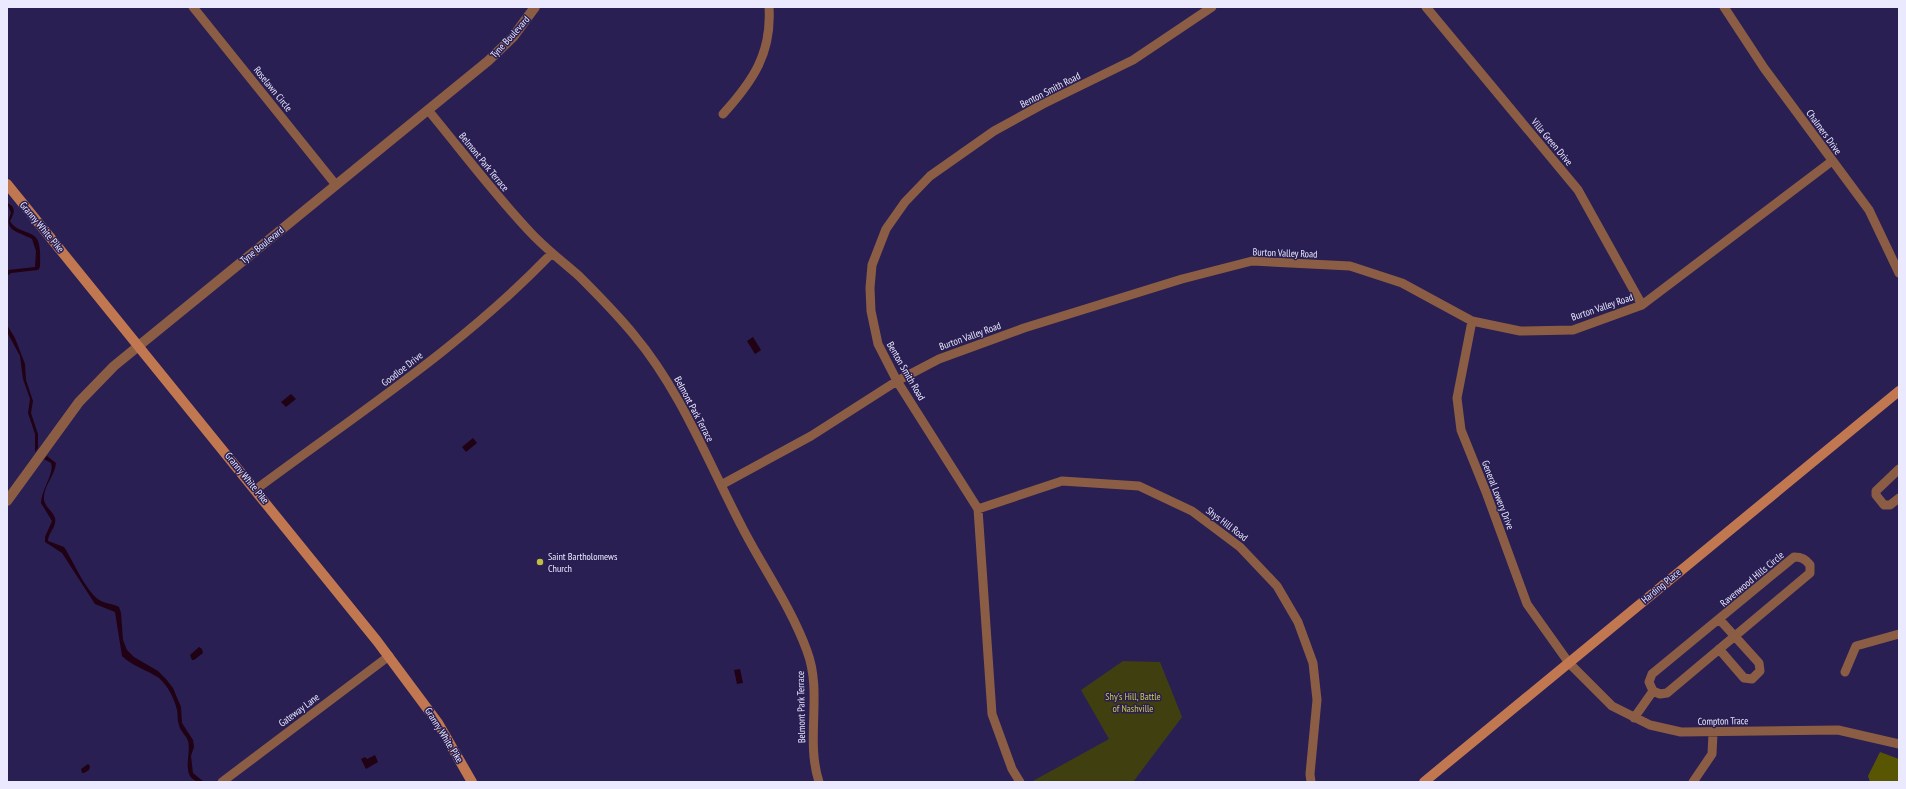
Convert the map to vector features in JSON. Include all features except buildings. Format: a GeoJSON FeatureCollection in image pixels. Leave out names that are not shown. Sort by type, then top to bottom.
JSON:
{"type":"FeatureCollection","features":[{"type":"Feature","properties":{"kind":"main road","name":"Granny White Pike"},"geometry":{"type":"LineString","coordinates":[[7,184],[139,344],[389,656],[438,723],[472,782]]}},
{"type":"Feature","properties":{"kind":"main road","name":"Harding Place"},"geometry":{"type":"LineString","coordinates":[[1424,782],[1899,391]]}},
{"type":"Feature","properties":{"kind":"street","name":"Roselawn Circle"},"geometry":{"type":"LineString","coordinates":[[193,7],[336,185]]}},
{"type":"Feature","properties":{"kind":"street","name":"Tyne Boulevard"},"geometry":{"type":"LineString","coordinates":[[7,501],[85,395],[114,366],[139,344],[501,50],[520,29],[535,7]]}},
{"type":"Feature","properties":{"kind":"street"},"geometry":{"type":"LineString","coordinates":[[723,114],[742,93],[759,66],[767,42],[769,7]]}},
{"type":"Feature","properties":{"kind":"street","name":"Benton Smith Road"},"geometry":{"type":"LineString","coordinates":[[1020,782],[1012,770],[992,714],[978,509],[897,381],[878,344],[871,311],[870,288],[872,265],[886,229],[905,202],[930,176],[994,131],[1043,104],[1133,60],[1212,7]]}},
{"type":"Feature","properties":{"kind":"street","name":"Villa Green Drive"},"geometry":{"type":"LineString","coordinates":[[1426,7],[1578,190],[1642,305]]}},
{"type":"Feature","properties":{"kind":"street","name":"Chalmers Drive"},"geometry":{"type":"LineString","coordinates":[[1724,7],[1764,68],[1869,210],[1899,273]]}},
{"type":"Feature","properties":{"kind":"street","name":"Belmont Park Terrace"},"geometry":{"type":"LineString","coordinates":[[428,110],[498,196],[533,235],[602,299],[652,357],[678,401],[755,552],[794,623],[807,651],[812,669],[814,691],[813,761],[819,782]]}},
{"type":"Feature","properties":{"kind":"street","name":"Burton Valley Road"},"geometry":{"type":"LineString","coordinates":[[721,485],[811,436],[897,381],[939,359],[1024,328],[1182,279],[1252,261],[1350,266],[1402,283],[1472,321],[1520,331],[1573,330],[1642,305],[1832,161]]}},
{"type":"Feature","properties":{"kind":"street","name":"Goodloe Drive"},"geometry":{"type":"LineString","coordinates":[[255,490],[422,368],[502,301],[552,253]]}},
{"type":"Feature","properties":{"kind":"street","name":"General Lowery Drive"},"geometry":{"type":"LineString","coordinates":[[1472,321],[1457,398],[1461,430],[1486,492],[1527,604],[1569,663]]}},
{"type":"Feature","properties":{"kind":"street"},"geometry":{"type":"LineString","coordinates":[[1899,469],[1876,491],[1880,501],[1884,504],[1890,505],[1899,498]]}},
{"type":"Feature","properties":{"kind":"street","name":"Shys Hill Road"},"geometry":{"type":"LineString","coordinates":[[978,509],[1062,481],[1139,486],[1192,512],[1240,546],[1277,586],[1298,622],[1313,663],[1317,700],[1310,774],[1311,782]]}},
{"type":"Feature","properties":{"kind":"street","name":"Ravenwood Hills Circle"},"geometry":{"type":"LineString","coordinates":[[1800,557],[1806,560],[1810,565],[1810,573],[1667,693],[1660,694],[1652,691],[1649,682],[1652,674],[1794,558],[1800,557]]}},
{"type":"Feature","properties":{"kind":"street"},"geometry":{"type":"LineString","coordinates":[[1720,620],[1760,667],[1760,671],[1752,679],[1744,678],[1720,649]]}},
{"type":"Feature","properties":{"kind":"street"},"geometry":{"type":"LineString","coordinates":[[1845,672],[1856,646],[1899,634]]}},
{"type":"Feature","properties":{"kind":"street","name":"Gateway Lane"},"geometry":{"type":"LineString","coordinates":[[222,782],[389,656]]}},
{"type":"Feature","properties":{"kind":"street","name":"Compton Trace"},"geometry":{"type":"LineString","coordinates":[[1569,663],[1612,706],[1650,725],[1681,732],[1713,733],[1790,729],[1838,730],[1899,744]]}},
{"type":"Feature","properties":{"kind":"street","name":"Ravenwood Hills Circle"},"geometry":{"type":"LineString","coordinates":[[1634,718],[1652,691]]}},
{"type":"Feature","properties":{"kind":"street"},"geometry":{"type":"LineString","coordinates":[[1692,782],[1712,754],[1713,733]]}},
{"type":"Feature","properties":{"kind":"green space","name":"Shy's Hill, Battle of Nashville"},"geometry":{"type":"Polygon","coordinates":[[[1123,661],[1160,662],[1182,717],[1133,782],[1031,782],[1109,739],[1081,690],[1123,661]]]}},
{"type":"Feature","properties":{"kind":"shaded area"},"geometry":{"type":"Polygon","coordinates":[[[7,203],[14,211],[10,221],[13,225],[16,228],[33,235],[38,241],[40,247],[40,267],[38,270],[11,273],[7,276],[8,270],[35,267],[36,251],[32,239],[14,230],[9,224],[11,213],[7,203]]]}},
{"type":"Feature","properties":{"kind":"shaded area"},"geometry":{"type":"Polygon","coordinates":[[[7,325],[15,338],[25,364],[26,380],[33,401],[31,413],[38,434],[38,448],[35,452],[35,434],[28,413],[30,399],[23,379],[20,356],[7,332],[7,325]]]}},
{"type":"Feature","properties":{"kind":"shaded area"},"geometry":{"type":"Polygon","coordinates":[[[753,337],[761,350],[755,354],[747,341],[753,337]]]}},
{"type":"Feature","properties":{"kind":"shaded area"},"geometry":{"type":"Polygon","coordinates":[[[291,394],[296,399],[286,407],[281,402],[291,394]]]}},
{"type":"Feature","properties":{"kind":"shaded area"},"geometry":{"type":"Polygon","coordinates":[[[473,438],[477,443],[466,452],[462,447],[473,438]]]}},
{"type":"Feature","properties":{"kind":"shaded area"},"geometry":{"type":"Polygon","coordinates":[[[47,456],[56,463],[44,496],[46,505],[55,518],[55,524],[49,535],[48,541],[64,547],[85,584],[95,597],[103,602],[119,607],[121,613],[123,640],[127,650],[134,657],[158,671],[173,688],[181,707],[182,723],[193,740],[194,747],[191,756],[193,773],[204,782],[196,781],[191,777],[189,772],[188,741],[180,727],[176,706],[168,688],[159,678],[130,663],[122,656],[115,612],[95,604],[62,553],[45,542],[45,537],[52,521],[41,503],[52,467],[51,463],[44,459],[47,456]]]}},
{"type":"Feature","properties":{"kind":"shaded area"},"geometry":{"type":"Polygon","coordinates":[[[199,647],[202,649],[203,653],[192,660],[190,655],[199,647]]]}},
{"type":"Feature","properties":{"kind":"shaded area"},"geometry":{"type":"Polygon","coordinates":[[[740,669],[743,683],[737,684],[734,670],[740,669]]]}},
{"type":"Feature","properties":{"kind":"shaded area"},"geometry":{"type":"Polygon","coordinates":[[[1880,752],[1899,759],[1899,782],[1870,782],[1868,776],[1880,752]]]}},
{"type":"Feature","properties":{"kind":"shaded area"},"geometry":{"type":"Polygon","coordinates":[[[375,755],[378,762],[366,769],[361,759],[365,757],[367,759],[375,755]]]}},
{"type":"Feature","properties":{"kind":"shaded area"},"geometry":{"type":"Polygon","coordinates":[[[88,764],[90,766],[89,770],[82,773],[81,769],[88,764]]]}},
{"type":"Feature","properties":{"kind":"place","name":"Saint Bartholomews Church"},"geometry":{"type":"Point","coordinates":[540,562]}}]}
